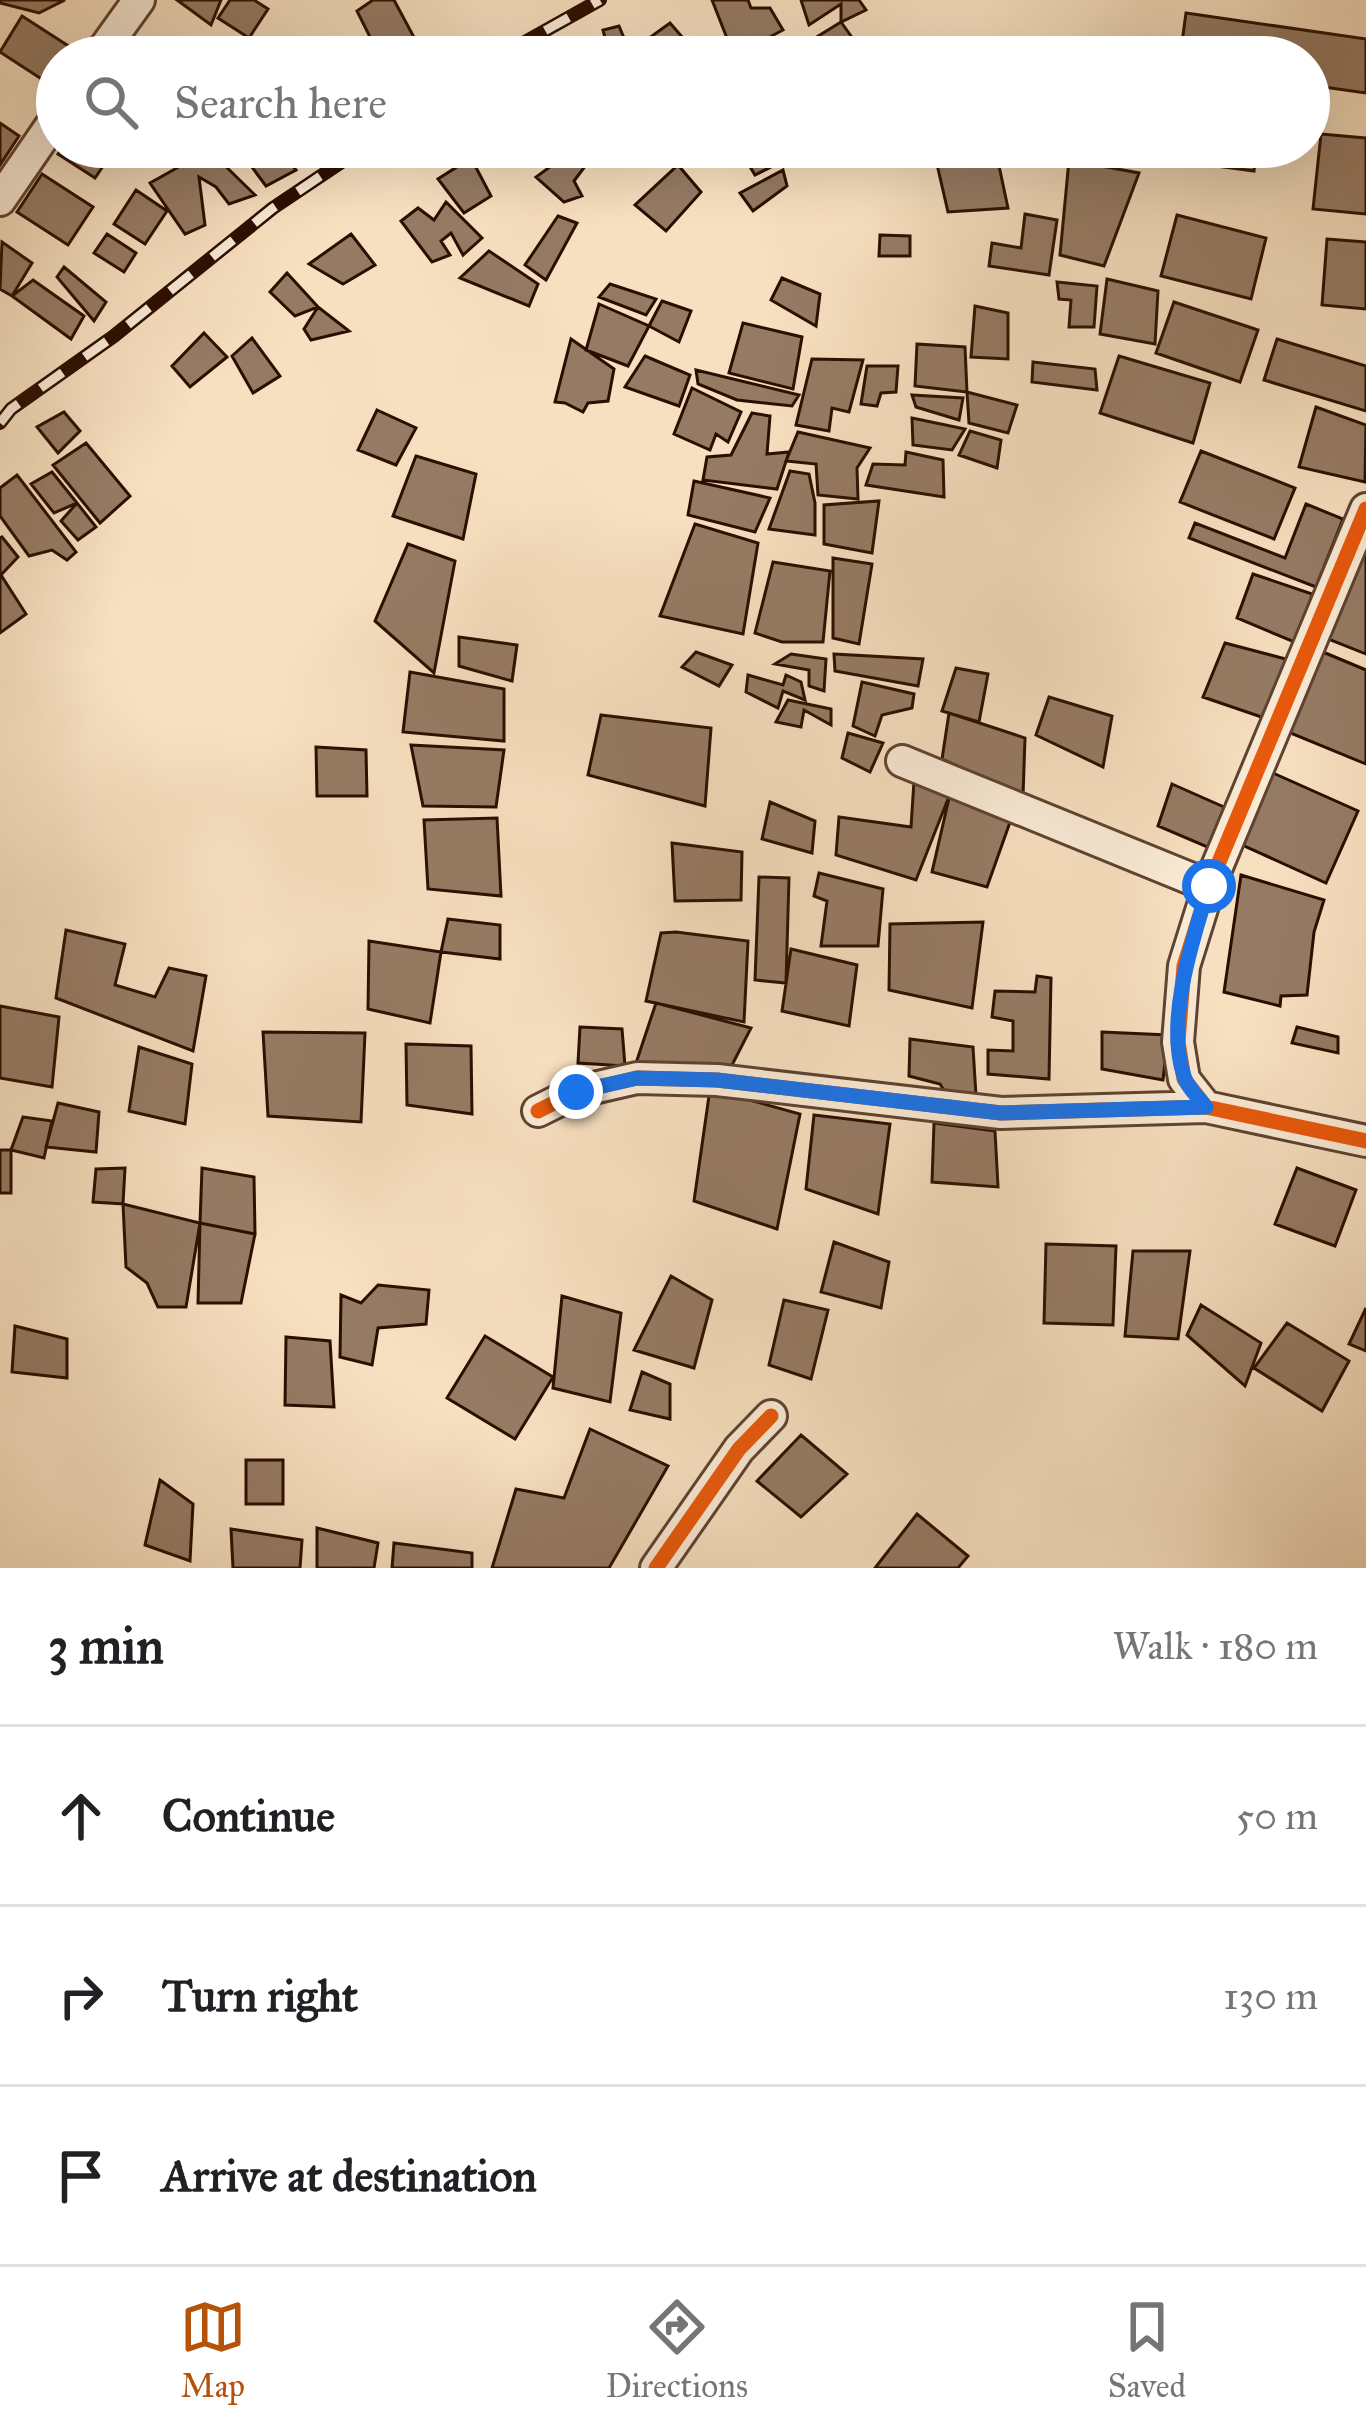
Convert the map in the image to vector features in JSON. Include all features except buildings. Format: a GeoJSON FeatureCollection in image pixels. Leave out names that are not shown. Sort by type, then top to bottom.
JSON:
{"type":"FeatureCollection","features":[{"type":"Feature","properties":{"kind":"street"},"geometry":{"type":"LineString","coordinates":[[113,36],[140,0]]}},
{"type":"Feature","properties":{"kind":"street"},"geometry":{"type":"LineString","coordinates":[[0,200],[36,147]]}},
{"type":"Feature","properties":{"kind":"street"},"geometry":{"type":"LineString","coordinates":[[1206,1107],[1184,1079],[1178,1042],[1184,966],[1209,886],[1366,508]]}},
{"type":"Feature","properties":{"kind":"street"},"geometry":{"type":"LineString","coordinates":[[902,761],[1209,886]]}},
{"type":"Feature","properties":{"kind":"street"},"geometry":{"type":"LineString","coordinates":[[538,1111],[576,1092],[637,1078],[717,1080],[1001,1113],[1206,1107],[1366,1141]]}},
{"type":"Feature","properties":{"kind":"street"},"geometry":{"type":"LineString","coordinates":[[656,1568],[739,1449],[771,1416]]}},
{"type":"Feature","properties":{"kind":"railway"},"geometry":{"type":"LineString","coordinates":[[536,36],[600,0]]}},
{"type":"Feature","properties":{"kind":"railway"},"geometry":{"type":"LineString","coordinates":[[0,423],[11,409],[114,336],[273,208],[333,168]]}},
{"type":"Feature","properties":{"kind":"cycle path"},"geometry":{"type":"LineString","coordinates":[[1366,509],[1209,886],[1184,966],[1178,1042],[1184,1079],[1206,1107],[1366,1141]]}},
{"type":"Feature","properties":{"kind":"cycle path"},"geometry":{"type":"LineString","coordinates":[[538,1111],[576,1092],[637,1078],[717,1080],[1001,1113],[1206,1107]]}},
{"type":"Feature","properties":{"kind":"cycle path"},"geometry":{"type":"LineString","coordinates":[[656,1568],[739,1449],[771,1416]]}},
{"type":"Feature","properties":{"kind":"route"},"geometry":{"type":"LineString","coordinates":[[576,1092],[637,1078],[717,1080],[1001,1113],[1206,1107],[1184,1079],[1178,1042],[1184,966],[1209,886]]}}]}
